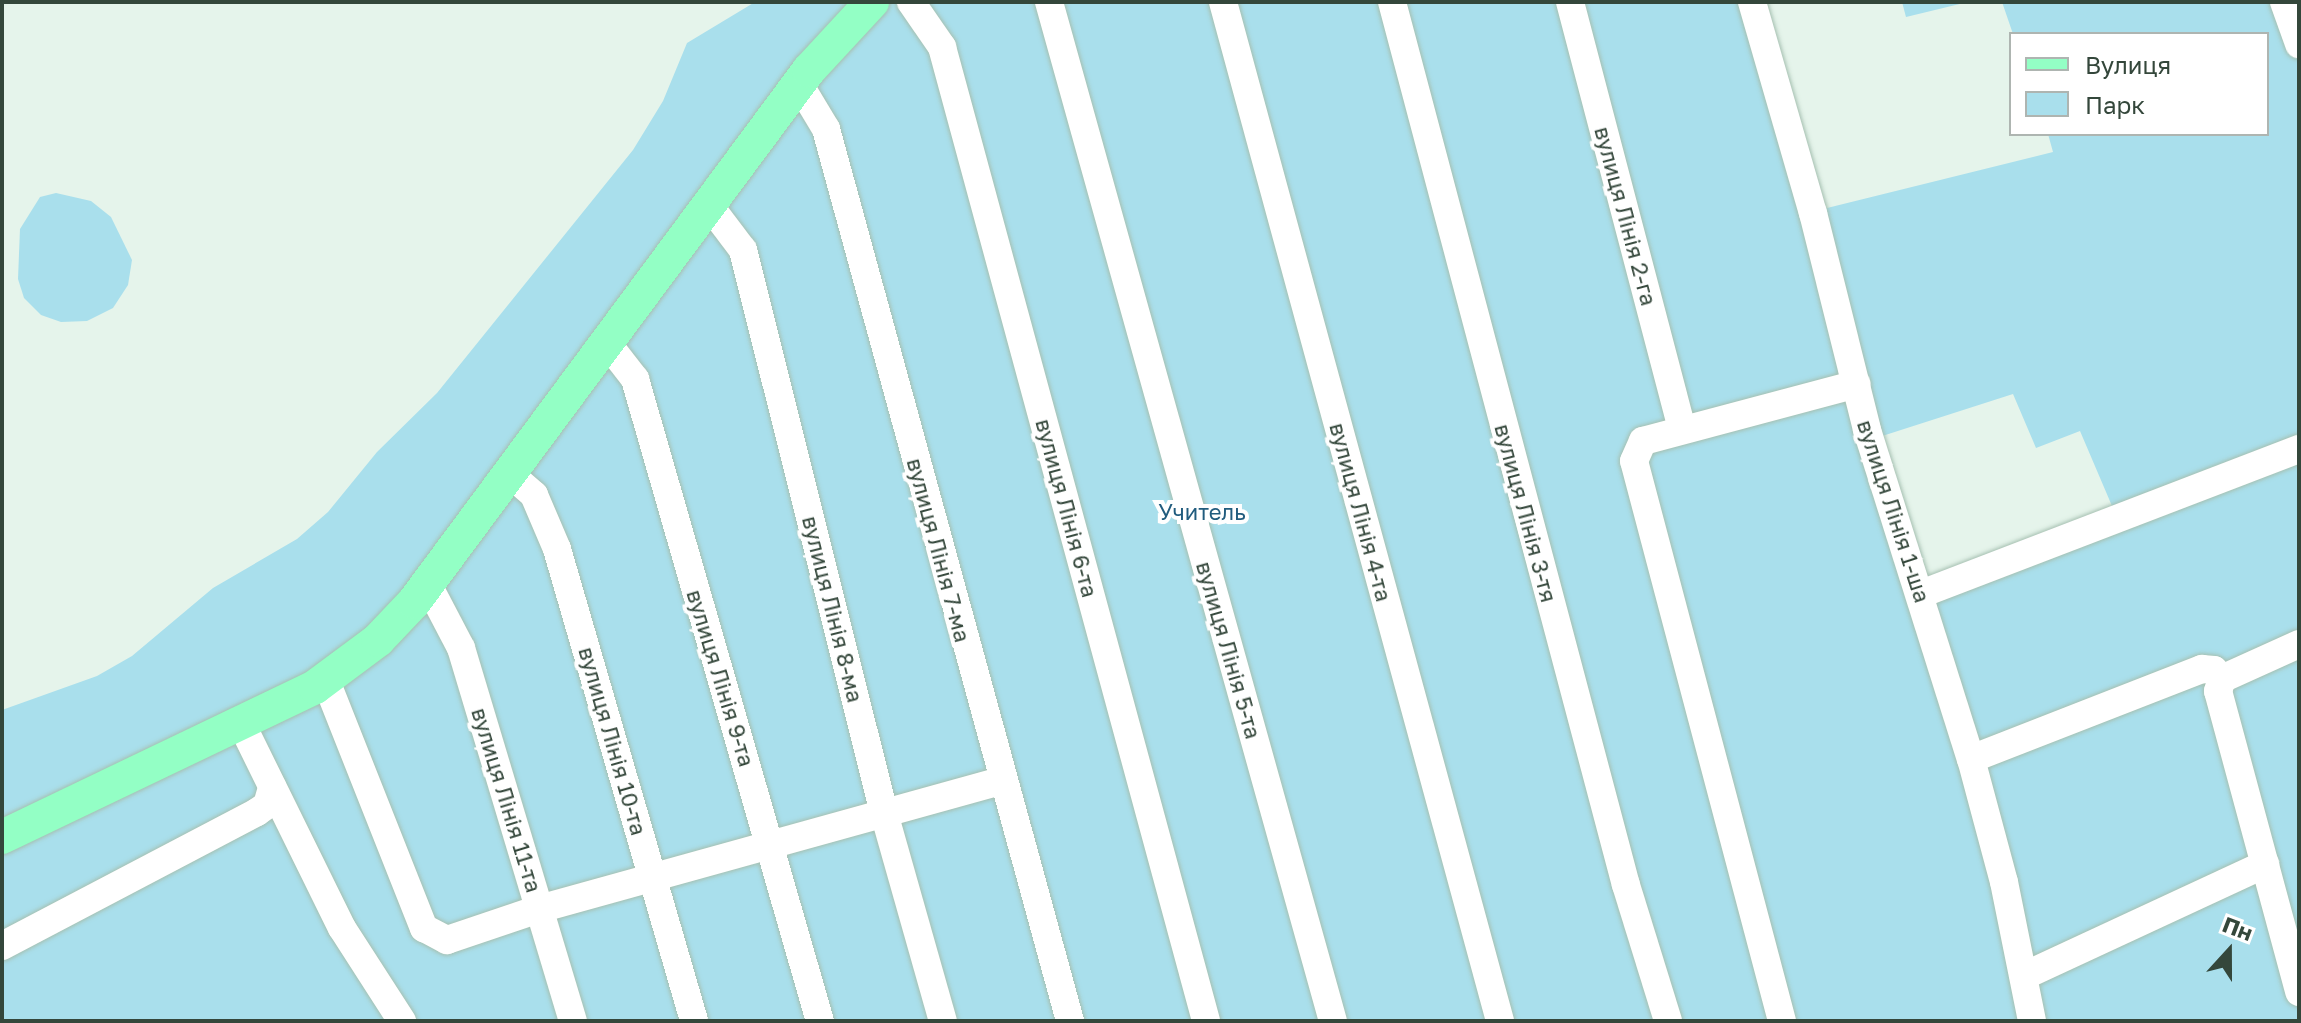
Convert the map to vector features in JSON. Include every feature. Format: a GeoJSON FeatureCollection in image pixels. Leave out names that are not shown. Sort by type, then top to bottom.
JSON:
{"type":"FeatureCollection","features":[{"type":"Feature","properties":{"kind":"main road"},"geometry":{"type":"LineString","coordinates":[[2,837],[242,725],[326,681],[378,640],[428,585],[799,84],[872,2]]}},
{"type":"Feature","properties":{"kind":"lane","name":"вулиця Лінія 6-та"},"geometry":{"type":"LineString","coordinates":[[911,2],[942,47],[1206,1021]]}},
{"type":"Feature","properties":{"kind":"lane","name":"вулиця Лінія 5-та"},"geometry":{"type":"LineString","coordinates":[[1049,2],[1333,1021]]}},
{"type":"Feature","properties":{"kind":"lane","name":"вулиця Лінія 4-та"},"geometry":{"type":"LineString","coordinates":[[1223,2],[1500,1021]]}},
{"type":"Feature","properties":{"kind":"lane","name":"вулиця Лінія 3-тя"},"geometry":{"type":"LineString","coordinates":[[1392,2],[1626,885],[1668,1021]]}},
{"type":"Feature","properties":{"kind":"lane","name":"вулиця Лінія 2-га"},"geometry":{"type":"LineString","coordinates":[[1570,2],[1682,430]]}},
{"type":"Feature","properties":{"kind":"lane","name":"вулиця Лінія 1-ша"},"geometry":{"type":"LineString","coordinates":[[1752,2],[1867,430],[1971,759],[2024,976],[2032,1021]]}},
{"type":"Feature","properties":{"kind":"lane"},"geometry":{"type":"LineString","coordinates":[[2284,2],[2299,44]]}},
{"type":"Feature","properties":{"kind":"lane","name":"вулиця Лінія 7-ма"},"geometry":{"type":"LineString","coordinates":[[799,84],[826,129],[1001,781],[1018,820],[1070,1021]]}},
{"type":"Feature","properties":{"kind":"lane","name":"вулиця Лінія 8-ма"},"geometry":{"type":"LineString","coordinates":[[709,205],[743,250],[884,813],[943,1021]]}},
{"type":"Feature","properties":{"kind":"lane","name":"вулиця Лінія 9-та"},"geometry":{"type":"LineString","coordinates":[[607,343],[635,379],[820,1021]]}},
{"type":"Feature","properties":{"kind":"lane"},"geometry":{"type":"LineString","coordinates":[[1782,1021],[1634,461],[1643,441],[1857,384]]}},
{"type":"Feature","properties":{"kind":"lane"},"geometry":{"type":"LineString","coordinates":[[1921,594],[2299,449]]}},
{"type":"Feature","properties":{"kind":"lane","name":"вулиця Лінія 10-та"},"geometry":{"type":"LineString","coordinates":[[510,474],[534,495],[557,549],[694,1021]]}},
{"type":"Feature","properties":{"kind":"lane","name":"вулиця Лінія 11-та"},"geometry":{"type":"LineString","coordinates":[[428,585],[461,648],[573,1021]]}},
{"type":"Feature","properties":{"kind":"lane"},"geometry":{"type":"LineString","coordinates":[[2222,679],[2299,644]]}},
{"type":"Feature","properties":{"kind":"lane"},"geometry":{"type":"LineString","coordinates":[[1971,759],[2202,669],[2214,670],[2222,679],[2221,708],[2299,992]]}},
{"type":"Feature","properties":{"kind":"lane"},"geometry":{"type":"LineString","coordinates":[[326,681],[424,928],[447,940],[539,909],[1001,781]]}},
{"type":"Feature","properties":{"kind":"lane"},"geometry":{"type":"LineString","coordinates":[[242,725],[342,928],[402,1021]]}},
{"type":"Feature","properties":{"kind":"lane"},"geometry":{"type":"LineString","coordinates":[[2,946],[257,812],[267,805],[272,787]]}},
{"type":"Feature","properties":{"kind":"lane"},"geometry":{"type":"LineString","coordinates":[[2024,976],[2265,864]]}},
{"type":"Feature","properties":{"kind":"green space"},"geometry":{"type":"Polygon","coordinates":[[[755,2],[859,2],[406,596],[319,675],[2,826],[2,710],[97,676],[132,656],[213,588],[297,539],[328,512],[377,452],[437,393],[633,150],[663,101],[687,43],[755,2]]]}},
{"type":"Feature","properties":{"kind":"green space","name":"Учитель"},"geometry":{"type":"Polygon","coordinates":[[[886,2],[1744,2],[1912,602],[2118,520],[2080,431],[2036,448],[2013,394],[1876,438],[1819,210],[2053,152],[2049,136],[2269,136],[2269,32],[2012,32],[2002,2],[2278,2],[2299,61],[2299,1021],[2,1021],[2,847],[258,733],[326,691],[800,98],[886,2]]]}},
{"type":"Feature","properties":{"kind":"green space"},"geometry":{"type":"Polygon","coordinates":[[[1902,2],[1968,2],[1906,17],[1902,2]]]}},
{"type":"Feature","properties":{"kind":"green space"},"geometry":{"type":"Polygon","coordinates":[[[56,193],[91,201],[111,217],[132,260],[128,285],[113,308],[87,321],[61,322],[41,315],[24,298],[18,279],[20,229],[40,197],[56,193]]]}}]}
